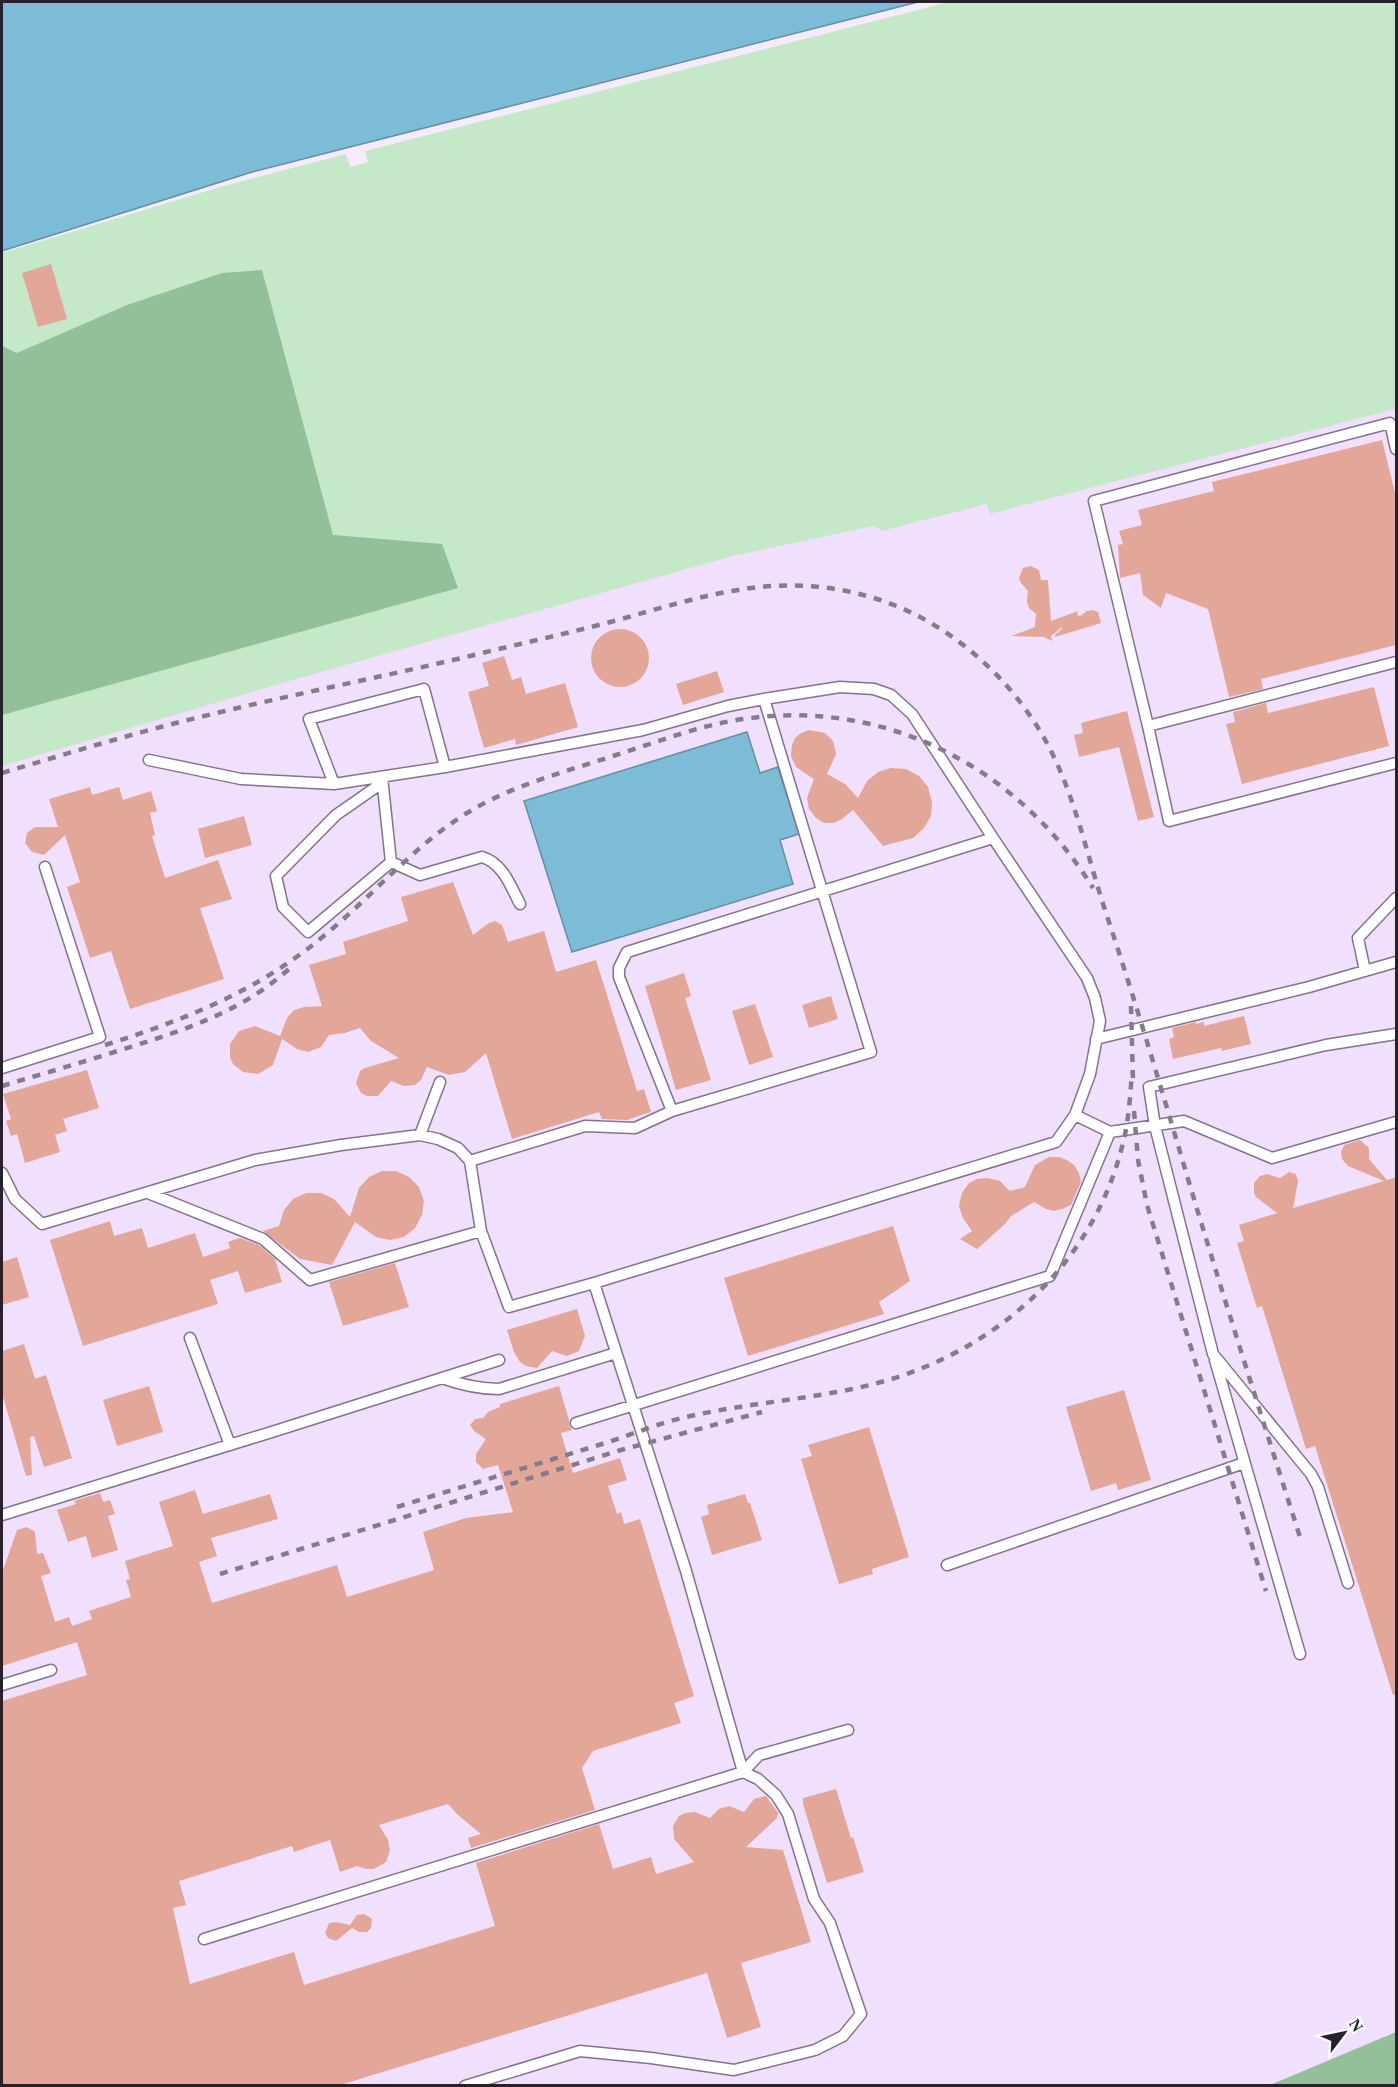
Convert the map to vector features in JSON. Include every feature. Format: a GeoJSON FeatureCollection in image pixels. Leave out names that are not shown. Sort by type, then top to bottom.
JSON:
{"type":"FeatureCollection","features":[{"type":"Feature","properties":{"kind":"lane"},"geometry":{"type":"LineString","coordinates":[[1396,449],[1390,423],[1094,501],[1169,821],[1396,763]]}},
{"type":"Feature","properties":{"kind":"lane"},"geometry":{"type":"LineString","coordinates":[[1148,726],[1396,662]]}},
{"type":"Feature","properties":{"kind":"lane"},"geometry":{"type":"LineString","coordinates":[[2,1173],[15,1199],[42,1224],[255,1160],[340,1145],[420,1135],[438,1139],[458,1148],[470,1161],[481,1231],[509,1307],[1056,1143],[1075,1115],[1090,1074],[1100,1021],[1095,998],[1087,978],[912,714],[891,695],[874,689],[840,687],[764,699],[728,706],[643,730],[382,780],[334,784],[241,779],[149,760]]}},
{"type":"Feature","properties":{"kind":"lane"},"geometry":{"type":"LineString","coordinates":[[334,784],[309,719],[424,689],[445,767]]}},
{"type":"Feature","properties":{"kind":"lane"},"geometry":{"type":"LineString","coordinates":[[470,1161],[585,1126],[635,1128],[672,1111],[871,1052],[764,699]]}},
{"type":"Feature","properties":{"kind":"lane"},"geometry":{"type":"LineString","coordinates":[[382,780],[391,862]]}},
{"type":"Feature","properties":{"kind":"lane"},"geometry":{"type":"LineString","coordinates":[[382,780],[336,815],[276,876],[283,907],[308,932],[391,862]]}},
{"type":"Feature","properties":{"kind":"lane"},"geometry":{"type":"LineString","coordinates":[[672,1111],[619,977],[619,968],[627,952],[993,838]]}},
{"type":"Feature","properties":{"kind":"lane"},"geometry":{"type":"LineString","coordinates":[[391,862],[420,875],[482,857],[489,859],[498,866],[520,904]]}},
{"type":"Feature","properties":{"kind":"lane"},"geometry":{"type":"LineString","coordinates":[[2,1068],[100,1037],[45,867]]}},
{"type":"Feature","properties":{"kind":"lane"},"geometry":{"type":"LineString","coordinates":[[1365,971],[1358,938],[1396,898]]}},
{"type":"Feature","properties":{"kind":"lane"},"geometry":{"type":"LineString","coordinates":[[1096,1039],[1310,987],[1396,962]]}},
{"type":"Feature","properties":{"kind":"lane"},"geometry":{"type":"LineString","coordinates":[[1300,1654],[1213,1354],[1155,1126],[1149,1087],[1326,1045],[1396,1034]]}},
{"type":"Feature","properties":{"kind":"lane"},"geometry":{"type":"LineString","coordinates":[[420,1135],[440,1082]]}},
{"type":"Feature","properties":{"kind":"lane"},"geometry":{"type":"LineString","coordinates":[[1075,1115],[1110,1132],[1184,1121],[1272,1158],[1396,1122]]}},
{"type":"Feature","properties":{"kind":"lane"},"geometry":{"type":"LineString","coordinates":[[576,1423],[1050,1276],[1110,1132]]}},
{"type":"Feature","properties":{"kind":"lane"},"geometry":{"type":"LineString","coordinates":[[148,1193],[263,1239],[310,1280],[481,1231]]}},
{"type":"Feature","properties":{"kind":"lane"},"geometry":{"type":"LineString","coordinates":[[465,2085],[580,2051],[734,2070],[814,2050],[843,2036],[861,2014],[830,1923],[814,1899],[788,1814],[776,1795],[758,1779],[743,1772],[686,1571],[594,1283]]}},
{"type":"Feature","properties":{"kind":"lane"},"geometry":{"type":"LineString","coordinates":[[190,1338],[230,1445]]}},
{"type":"Feature","properties":{"kind":"lane"},"geometry":{"type":"LineString","coordinates":[[442,1378],[483,1389],[499,1389],[616,1353]]}},
{"type":"Feature","properties":{"kind":"lane"},"geometry":{"type":"LineString","coordinates":[[1213,1354],[1311,1474],[1318,1487],[1348,1583]]}},
{"type":"Feature","properties":{"kind":"lane"},"geometry":{"type":"LineString","coordinates":[[2,1515],[499,1360]]}},
{"type":"Feature","properties":{"kind":"lane"},"geometry":{"type":"LineString","coordinates":[[947,1565],[1244,1463]]}},
{"type":"Feature","properties":{"kind":"lane"},"geometry":{"type":"LineString","coordinates":[[2,1685],[51,1670]]}},
{"type":"Feature","properties":{"kind":"lane"},"geometry":{"type":"LineString","coordinates":[[204,1939],[743,1772],[759,1755],[848,1730]]}},
{"type":"Feature","properties":{"kind":"shaded area"},"geometry":{"type":"Polygon","coordinates":[[[1396,409],[1396,2032],[1270,2086],[2,2086],[2,766],[300,678],[733,556],[874,526],[882,531],[987,504],[990,514],[1396,409]]]}},
{"type":"Feature","properties":{"kind":"green space"},"geometry":{"type":"Polygon","coordinates":[[[949,2],[1396,2],[1396,409],[990,514],[987,504],[882,531],[874,526],[733,556],[300,678],[2,766],[2,253],[220,187],[346,154],[350,167],[368,162],[365,151],[949,2]]]}},
{"type":"Feature","properties":{"kind":"green space"},"geometry":{"type":"Polygon","coordinates":[[[262,270],[333,535],[442,544],[458,588],[2,715],[2,346],[17,353],[127,305],[222,273],[262,270]]]}},
{"type":"Feature","properties":{"kind":"green space"},"geometry":{"type":"Polygon","coordinates":[[[1396,2032],[1396,2085],[1270,2085],[1396,2032]]]}},
{"type":"Feature","properties":{"kind":"water"},"geometry":{"type":"Polygon","coordinates":[[[2,2],[918,2],[252,172],[2,251],[2,2]]]}},
{"type":"Feature","properties":{"kind":"water"},"geometry":{"type":"Polygon","coordinates":[[[747,732],[760,773],[778,767],[799,834],[780,840],[793,884],[572,952],[524,801],[747,732]]]}},
{"type":"Feature","properties":{"kind":"building"},"geometry":{"type":"Polygon","coordinates":[[[51,264],[67,319],[38,327],[22,273],[51,264]]]}},
{"type":"Feature","properties":{"kind":"building"},"geometry":{"type":"Polygon","coordinates":[[[1382,440],[1396,497],[1396,645],[1261,679],[1263,689],[1229,697],[1208,609],[1166,593],[1161,608],[1143,595],[1140,573],[1120,578],[1118,545],[1123,544],[1119,531],[1142,525],[1138,510],[1214,491],[1212,482],[1382,440]]]}},
{"type":"Feature","properties":{"kind":"building"},"geometry":{"type":"Polygon","coordinates":[[[1031,566],[1039,570],[1041,580],[1048,580],[1051,621],[1078,611],[1077,615],[1080,616],[1092,610],[1098,612],[1101,623],[1055,637],[1063,628],[1061,628],[1051,636],[1052,641],[1044,637],[1011,636],[1035,627],[1036,614],[1029,608],[1028,591],[1019,578],[1023,568],[1031,566]]]}},
{"type":"Feature","properties":{"kind":"building"},"geometry":{"type":"Polygon","coordinates":[[[614,629],[626,629],[641,637],[649,652],[649,664],[641,679],[626,687],[614,687],[599,679],[591,664],[591,652],[599,637],[614,629]]]}},
{"type":"Feature","properties":{"kind":"building"},"geometry":{"type":"Polygon","coordinates":[[[504,656],[512,680],[521,677],[526,694],[565,683],[578,727],[516,745],[515,739],[484,748],[468,692],[489,686],[482,663],[504,656]]]}},
{"type":"Feature","properties":{"kind":"building"},"geometry":{"type":"Polygon","coordinates":[[[717,671],[724,692],[683,705],[676,684],[717,671]]]}},
{"type":"Feature","properties":{"kind":"building"},"geometry":{"type":"Polygon","coordinates":[[[1374,687],[1389,746],[1242,784],[1226,724],[1235,722],[1233,712],[1266,703],[1268,713],[1374,687]]]}},
{"type":"Feature","properties":{"kind":"building"},"geometry":{"type":"Polygon","coordinates":[[[1127,711],[1154,817],[1138,821],[1119,747],[1079,757],[1074,735],[1083,733],[1081,723],[1127,711]]]}},
{"type":"Feature","properties":{"kind":"building"},"geometry":{"type":"Polygon","coordinates":[[[809,730],[825,733],[833,741],[836,754],[827,774],[845,784],[858,798],[867,781],[878,772],[891,768],[906,769],[919,776],[928,787],[932,802],[931,816],[924,828],[913,838],[883,846],[853,810],[834,823],[824,823],[816,818],[809,809],[807,798],[814,779],[796,767],[791,756],[795,738],[809,730]]]}},
{"type":"Feature","properties":{"kind":"building"},"geometry":{"type":"Polygon","coordinates":[[[90,787],[92,795],[119,787],[123,800],[151,791],[157,811],[150,813],[155,835],[152,836],[165,878],[218,860],[232,899],[200,908],[224,979],[130,1009],[111,951],[90,958],[67,887],[80,882],[65,835],[44,855],[32,852],[25,843],[27,833],[35,827],[58,827],[49,799],[90,787]]]}},
{"type":"Feature","properties":{"kind":"building"},"geometry":{"type":"Polygon","coordinates":[[[244,816],[252,845],[205,858],[198,829],[244,816]]]}},
{"type":"Feature","properties":{"kind":"building"},"geometry":{"type":"Polygon","coordinates":[[[453,882],[473,935],[495,921],[502,925],[508,942],[544,931],[556,972],[596,960],[637,1091],[644,1089],[651,1112],[627,1120],[602,1119],[599,1112],[512,1139],[486,1053],[465,1072],[449,1075],[427,1067],[421,1080],[415,1085],[404,1086],[391,1081],[378,1096],[367,1096],[361,1093],[356,1083],[360,1071],[399,1058],[371,1041],[360,1028],[329,1035],[321,1047],[308,1052],[297,1049],[282,1039],[273,1065],[258,1074],[243,1072],[233,1064],[230,1057],[230,1044],[239,1031],[255,1026],[280,1036],[287,1018],[294,1010],[322,1006],[309,965],[346,954],[343,942],[408,921],[401,897],[453,882]]]}},
{"type":"Feature","properties":{"kind":"building"},"geometry":{"type":"Polygon","coordinates":[[[684,973],[691,996],[685,998],[711,1080],[676,1090],[645,986],[684,973]]]}},
{"type":"Feature","properties":{"kind":"building"},"geometry":{"type":"Polygon","coordinates":[[[831,996],[838,1019],[809,1028],[802,1005],[831,996]]]}},
{"type":"Feature","properties":{"kind":"building"},"geometry":{"type":"Polygon","coordinates":[[[755,1004],[773,1057],[749,1065],[732,1011],[755,1004]]]}},
{"type":"Feature","properties":{"kind":"building"},"geometry":{"type":"Polygon","coordinates":[[[1244,1016],[1251,1044],[1173,1059],[1169,1039],[1174,1037],[1172,1028],[1196,1022],[1196,1024],[1204,1022],[1204,1026],[1244,1016]]]}},
{"type":"Feature","properties":{"kind":"building"},"geometry":{"type":"Polygon","coordinates":[[[87,1070],[99,1108],[63,1119],[67,1131],[55,1135],[60,1152],[25,1163],[17,1134],[11,1136],[6,1121],[11,1119],[3,1094],[87,1070]]]}},
{"type":"Feature","properties":{"kind":"building"},"geometry":{"type":"Polygon","coordinates":[[[1360,1140],[1369,1148],[1369,1159],[1387,1180],[1396,1177],[1396,1695],[1393,1695],[1315,1446],[1306,1449],[1262,1306],[1257,1308],[1237,1243],[1244,1241],[1239,1225],[1277,1213],[1254,1193],[1254,1183],[1260,1176],[1267,1174],[1280,1178],[1289,1172],[1296,1174],[1298,1181],[1293,1208],[1384,1181],[1348,1166],[1342,1159],[1341,1152],[1344,1145],[1360,1140]]]}},
{"type":"Feature","properties":{"kind":"building"},"geometry":{"type":"Polygon","coordinates":[[[1049,1157],[1067,1160],[1079,1173],[1081,1182],[1071,1205],[1054,1211],[1034,1202],[1011,1216],[977,1249],[960,1239],[972,1231],[963,1218],[959,1206],[962,1193],[969,1183],[987,1178],[1000,1181],[1010,1191],[1025,1187],[1035,1165],[1049,1157]]]}},
{"type":"Feature","properties":{"kind":"building"},"geometry":{"type":"Polygon","coordinates":[[[382,1171],[396,1171],[409,1177],[419,1187],[424,1201],[422,1215],[415,1228],[404,1237],[390,1240],[376,1237],[355,1222],[332,1265],[300,1259],[263,1231],[279,1226],[284,1210],[293,1199],[306,1193],[321,1193],[334,1199],[350,1217],[359,1188],[369,1177],[382,1171]]]}},
{"type":"Feature","properties":{"kind":"building"},"geometry":{"type":"Polygon","coordinates":[[[110,1221],[114,1236],[142,1228],[148,1248],[195,1233],[203,1257],[230,1248],[228,1242],[240,1238],[259,1245],[275,1259],[282,1282],[245,1293],[238,1271],[210,1280],[218,1304],[83,1346],[50,1240],[110,1221]]]}},
{"type":"Feature","properties":{"kind":"building"},"geometry":{"type":"Polygon","coordinates":[[[893,1226],[910,1281],[879,1302],[884,1314],[748,1356],[724,1278],[893,1226]]]}},
{"type":"Feature","properties":{"kind":"building"},"geometry":{"type":"Polygon","coordinates":[[[17,1257],[29,1297],[2,1305],[2,1262],[17,1257]]]}},
{"type":"Feature","properties":{"kind":"building"},"geometry":{"type":"Polygon","coordinates":[[[395,1263],[409,1307],[343,1326],[329,1282],[395,1263]]]}},
{"type":"Feature","properties":{"kind":"building"},"geometry":{"type":"Polygon","coordinates":[[[577,1309],[585,1336],[579,1351],[567,1356],[552,1351],[537,1368],[520,1362],[507,1330],[577,1309]]]}},
{"type":"Feature","properties":{"kind":"building"},"geometry":{"type":"Polygon","coordinates":[[[24,1344],[35,1379],[46,1375],[72,1458],[44,1467],[34,1436],[30,1437],[32,1475],[26,1476],[2,1393],[2,1351],[24,1344]]]}},
{"type":"Feature","properties":{"kind":"building"},"geometry":{"type":"Polygon","coordinates":[[[149,1386],[163,1432],[117,1446],[103,1400],[149,1386]]]}},
{"type":"Feature","properties":{"kind":"building"},"geometry":{"type":"Polygon","coordinates":[[[559,1386],[572,1430],[561,1433],[573,1473],[620,1458],[627,1480],[608,1486],[617,1514],[621,1512],[624,1524],[640,1519],[694,1696],[674,1703],[681,1723],[593,1751],[582,1768],[595,1810],[471,1848],[468,1838],[481,1834],[448,1804],[379,1825],[388,1840],[390,1850],[386,1862],[374,1869],[357,1866],[340,1872],[330,1840],[294,1852],[292,1846],[179,1881],[186,1905],[173,1908],[190,1984],[294,1952],[304,1985],[495,1926],[476,1863],[599,1824],[613,1869],[651,1857],[656,1874],[694,1862],[674,1839],[673,1826],[679,1816],[695,1812],[710,1818],[719,1809],[729,1806],[744,1812],[754,1799],[766,1796],[778,1813],[777,1818],[746,1847],[783,1850],[811,1942],[741,1963],[761,2027],[727,2038],[707,1973],[340,2085],[2,2085],[2,1701],[87,1675],[77,1642],[2,1666],[2,1573],[17,1530],[27,1527],[35,1532],[37,1554],[43,1553],[51,1573],[41,1576],[55,1622],[69,1617],[72,1626],[92,1619],[89,1611],[131,1597],[126,1580],[130,1579],[125,1561],[173,1546],[159,1502],[195,1490],[203,1514],[270,1494],[278,1519],[211,1538],[217,1556],[199,1562],[212,1603],[337,1565],[347,1597],[434,1570],[423,1532],[466,1518],[513,1512],[498,1465],[483,1469],[476,1462],[476,1454],[486,1439],[474,1431],[470,1425],[475,1419],[483,1418],[488,1412],[500,1407],[500,1404],[559,1386]]]}},
{"type":"Feature","properties":{"kind":"building"},"geometry":{"type":"Polygon","coordinates":[[[1124,1390],[1151,1480],[1118,1490],[1116,1483],[1091,1491],[1066,1407],[1124,1390]]]}},
{"type":"Feature","properties":{"kind":"building"},"geometry":{"type":"Polygon","coordinates":[[[869,1427],[909,1557],[872,1569],[873,1574],[839,1584],[801,1459],[812,1456],[808,1445],[869,1427]]]}},
{"type":"Feature","properties":{"kind":"building"},"geometry":{"type":"Polygon","coordinates":[[[100,1493],[103,1502],[110,1500],[115,1514],[108,1516],[118,1550],[92,1558],[86,1536],[68,1542],[57,1510],[76,1504],[74,1501],[100,1493]]]}},
{"type":"Feature","properties":{"kind":"building"},"geometry":{"type":"Polygon","coordinates":[[[745,1494],[762,1540],[712,1555],[701,1517],[709,1514],[707,1505],[745,1494]]]}},
{"type":"Feature","properties":{"kind":"building"},"geometry":{"type":"Polygon","coordinates":[[[836,1789],[864,1872],[827,1883],[803,1798],[836,1789]]]}},
{"type":"Feature","properties":{"kind":"building"},"geometry":{"type":"Polygon","coordinates":[[[364,1914],[372,1919],[371,1928],[367,1932],[359,1932],[352,1928],[336,1941],[328,1938],[325,1933],[329,1923],[350,1925],[357,1915],[364,1914]]]}},
{"type":"Feature","properties":{"kind":"railway"},"geometry":{"type":"LineString","coordinates":[[2,773],[192,719],[470,656],[742,589],[806,586],[839,590],[874,598],[924,619],[969,650],[1008,687],[1040,731],[1062,775],[1149,1047],[1215,1269],[1300,1537]]}},
{"type":"Feature","properties":{"kind":"railway"},"geometry":{"type":"LineString","coordinates":[[105,1045],[196,1012],[279,969],[332,929],[434,836],[489,801],[542,779],[679,734],[743,719],[796,715],[847,720],[896,731],[943,750],[987,776],[1027,808],[1062,845],[1093,888]]}},
{"type":"Feature","properties":{"kind":"railway"},"geometry":{"type":"LineString","coordinates":[[2,1086],[168,1035],[212,1018],[252,997],[290,968]]}},
{"type":"Feature","properties":{"kind":"railway"},"geometry":{"type":"LineString","coordinates":[[1131,1006],[1133,1081]]}},
{"type":"Feature","properties":{"kind":"railway"},"geometry":{"type":"LineString","coordinates":[[397,1507],[672,1421],[705,1413],[870,1385],[915,1371],[957,1352],[996,1328],[1031,1299],[1062,1266],[1088,1229],[1109,1188],[1123,1143],[1132,1073]]}},
{"type":"Feature","properties":{"kind":"railway"},"geometry":{"type":"LineString","coordinates":[[1134,1111],[1138,1160],[1147,1205],[1266,1591]]}},
{"type":"Feature","properties":{"kind":"railway"},"geometry":{"type":"LineString","coordinates":[[220,1574],[621,1450],[762,1412]]}}]}
